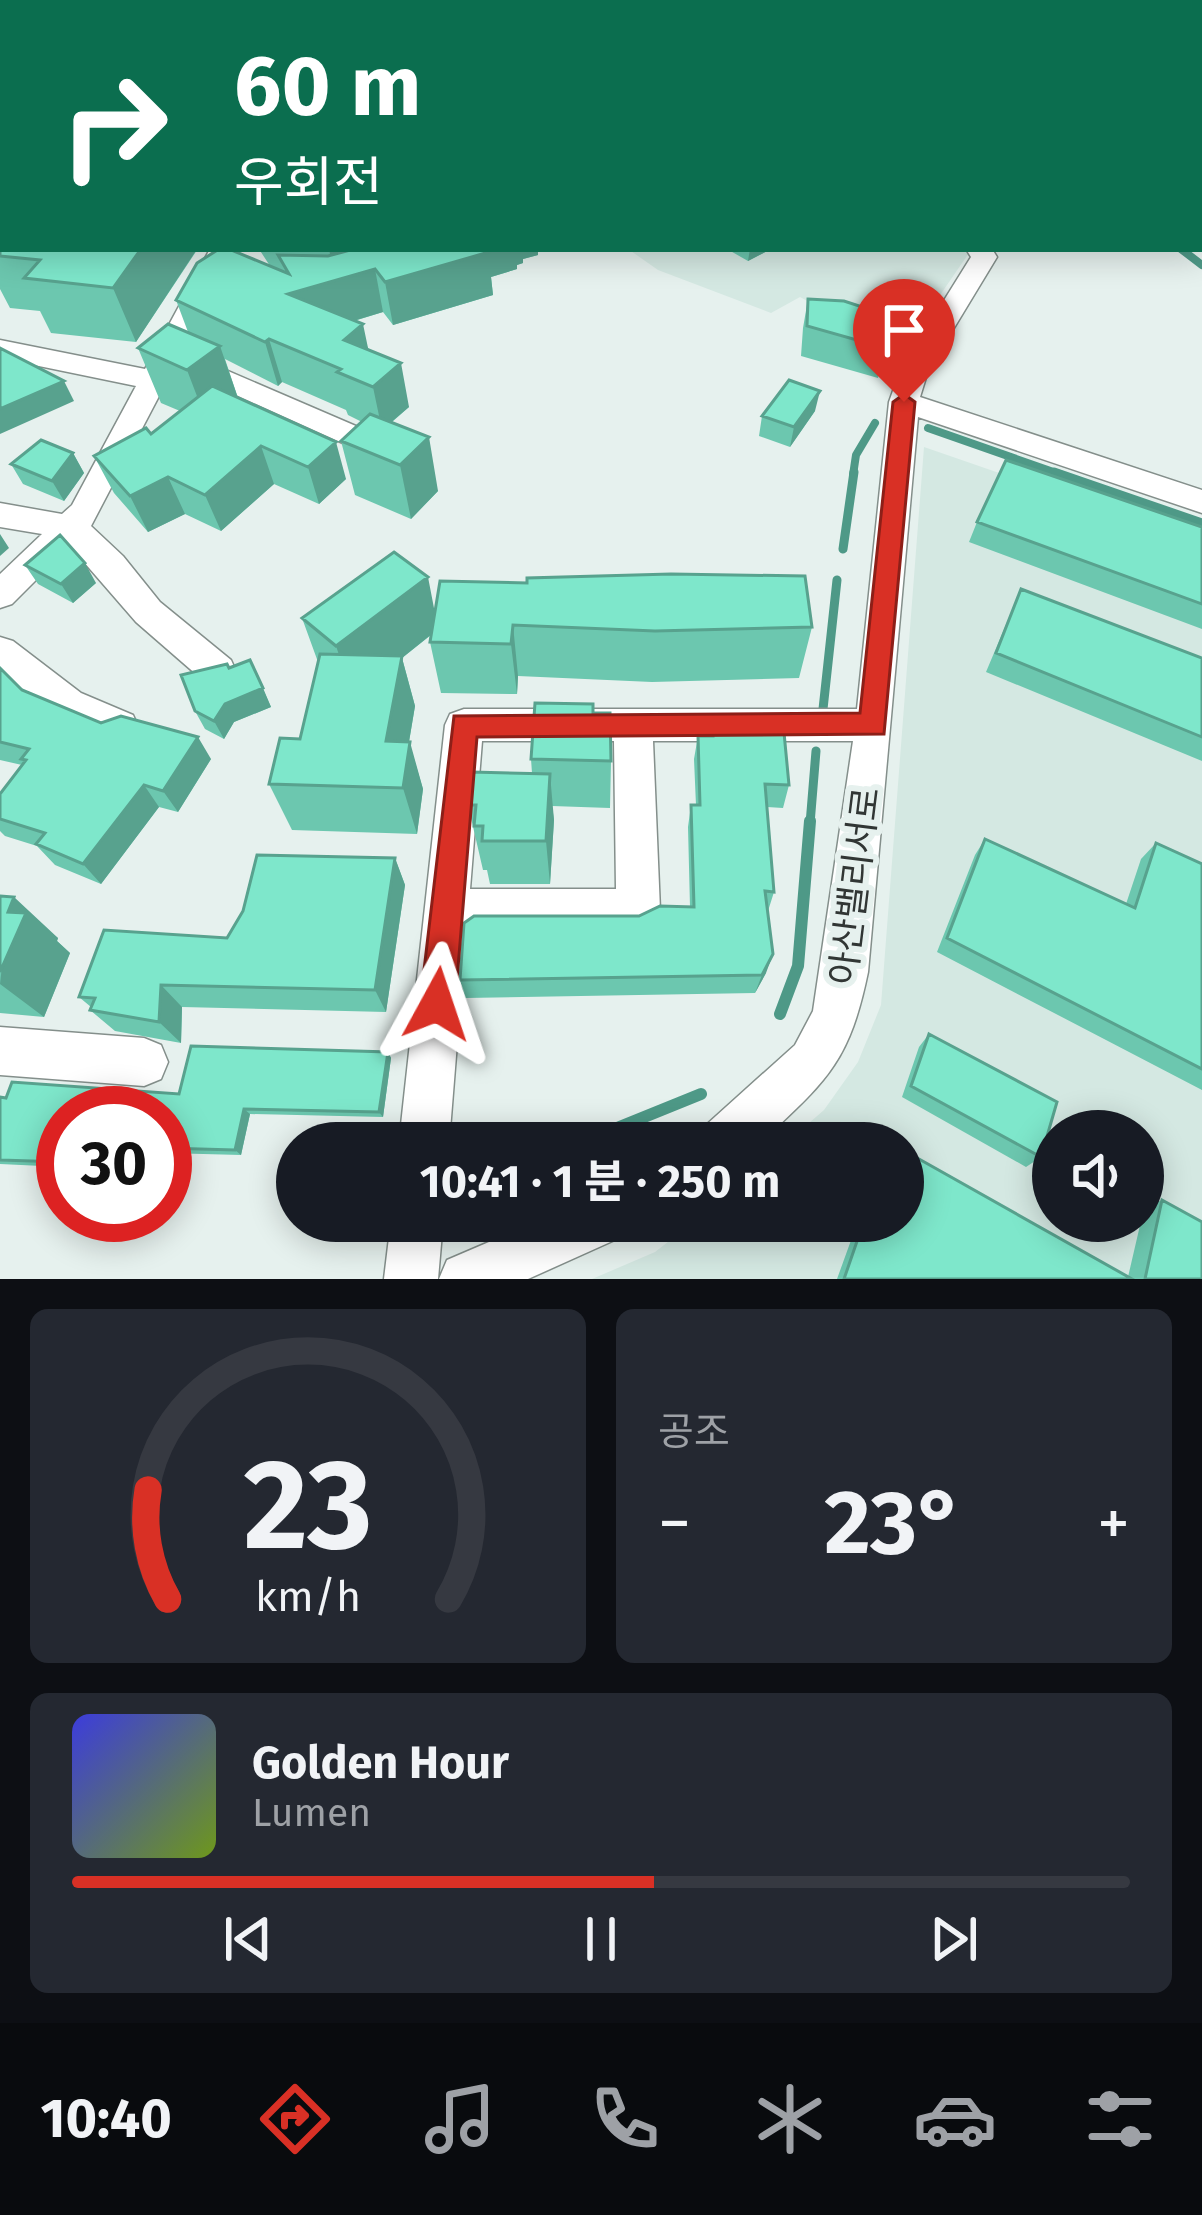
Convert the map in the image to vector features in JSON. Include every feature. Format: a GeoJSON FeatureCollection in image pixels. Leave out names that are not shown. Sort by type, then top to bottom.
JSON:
{"type":"FeatureCollection","features":[{"type":"Feature","properties":{"kind":"street","name":"아산밸리서로"},"geometry":{"type":"LineString","coordinates":[[747,1122],[812,1063],[835,1018],[845,972],[874,725],[904,402],[914,371],[984,257],[981,252]]}},
{"type":"Feature","properties":{"kind":"street"},"geometry":{"type":"LineString","coordinates":[[0,595],[71,528],[110,470],[161,366],[229,254]]}},
{"type":"Feature","properties":{"kind":"street"},"geometry":{"type":"LineString","coordinates":[[0,349],[161,366],[257,396],[404,458]]}},
{"type":"Feature","properties":{"kind":"street"},"geometry":{"type":"LineString","coordinates":[[904,402],[1202,502]]}},
{"type":"Feature","properties":{"kind":"street"},"geometry":{"type":"LineString","coordinates":[[0,515],[71,528],[111,566],[148,612],[218,671]]}},
{"type":"Feature","properties":{"kind":"street"},"geometry":{"type":"LineString","coordinates":[[0,651],[68,704],[119,727]]}},
{"type":"Feature","properties":{"kind":"street"},"geometry":{"type":"LineString","coordinates":[[426,1122],[464,725],[874,725]]}},
{"type":"Feature","properties":{"kind":"street"},"geometry":{"type":"LineString","coordinates":[[446,910],[638,910],[633,725]]}},
{"type":"Feature","properties":{"kind":"street"},"geometry":{"type":"LineString","coordinates":[[0,1051],[144,1062]]}},
{"type":"Feature","properties":{"kind":"street"},"geometry":{"type":"LineString","coordinates":[[411,1279],[415,1242]]}},
{"type":"Feature","properties":{"kind":"street"},"geometry":{"type":"LineString","coordinates":[[466,1279],[551,1242]]}},
{"type":"Feature","properties":{"kind":"shaded area"},"geometry":{"type":"Polygon","coordinates":[[[632,252],[970,252],[901,352],[800,297],[771,313],[658,270],[632,252]]]}},
{"type":"Feature","properties":{"kind":"shaded area"},"geometry":{"type":"Polygon","coordinates":[[[924,447],[1202,543],[1202,1279],[592,1279],[668,1242],[924,1242],[924,1122],[810,1122],[858,1062],[881,1005],[924,447]]]}},
{"type":"Feature","properties":{"kind":"building"},"geometry":{"type":"Polygon","coordinates":[[[0,252],[139,252],[113,288],[24,278],[40,260],[0,256],[0,252]]]}},
{"type":"Feature","properties":{"kind":"building"},"geometry":{"type":"Polygon","coordinates":[[[214,252],[236,252],[289,274],[278,255],[489,252],[385,282],[375,269],[288,294],[363,324],[344,340],[401,363],[373,387],[176,300],[197,263],[214,252]]]}},
{"type":"Feature","properties":{"kind":"building"},"geometry":{"type":"Polygon","coordinates":[[[808,299],[844,301],[887,315],[885,348],[807,326],[808,299]]]}},
{"type":"Feature","properties":{"kind":"building"},"geometry":{"type":"Polygon","coordinates":[[[168,324],[220,346],[187,370],[138,348],[168,324]]]}},
{"type":"Feature","properties":{"kind":"building"},"geometry":{"type":"Polygon","coordinates":[[[0,348],[64,381],[0,409],[0,348]]]}},
{"type":"Feature","properties":{"kind":"building"},"geometry":{"type":"Polygon","coordinates":[[[789,380],[820,391],[794,427],[762,416],[789,380]]]}},
{"type":"Feature","properties":{"kind":"building"},"geometry":{"type":"Polygon","coordinates":[[[212,386],[336,442],[308,467],[261,446],[205,495],[168,477],[130,496],[94,456],[146,428],[151,434],[212,386]]]}},
{"type":"Feature","properties":{"kind":"building"},"geometry":{"type":"Polygon","coordinates":[[[370,414],[429,437],[400,465],[341,441],[370,414]]]}},
{"type":"Feature","properties":{"kind":"building"},"geometry":{"type":"Polygon","coordinates":[[[41,440],[73,453],[52,481],[11,464],[41,440]]]}},
{"type":"Feature","properties":{"kind":"building"},"geometry":{"type":"Polygon","coordinates":[[[1006,460],[1202,527],[1202,604],[977,522],[1006,460]]]}},
{"type":"Feature","properties":{"kind":"building"},"geometry":{"type":"Polygon","coordinates":[[[60,535],[85,563],[61,584],[25,565],[60,535]]]}},
{"type":"Feature","properties":{"kind":"building"},"geometry":{"type":"Polygon","coordinates":[[[394,552],[428,577],[336,646],[302,618],[394,552]]]}},
{"type":"Feature","properties":{"kind":"building"},"geometry":{"type":"Polygon","coordinates":[[[805,576],[812,627],[655,631],[513,625],[511,644],[430,642],[440,581],[527,583],[527,578],[805,576]]]}},
{"type":"Feature","properties":{"kind":"building"},"geometry":{"type":"Polygon","coordinates":[[[1021,589],[1202,658],[1202,737],[996,653],[1021,589]]]}},
{"type":"Feature","properties":{"kind":"building"},"geometry":{"type":"Polygon","coordinates":[[[320,654],[402,656],[386,741],[410,742],[403,788],[269,784],[280,738],[300,739],[320,654]]]}},
{"type":"Feature","properties":{"kind":"building"},"geometry":{"type":"Polygon","coordinates":[[[250,660],[263,688],[225,704],[214,721],[195,711],[181,675],[250,660]]]}},
{"type":"Feature","properties":{"kind":"building"},"geometry":{"type":"Polygon","coordinates":[[[0,668],[22,690],[101,723],[121,716],[198,737],[163,791],[144,785],[83,864],[36,844],[45,833],[0,819],[0,794],[29,749],[0,742],[0,668]]]}},
{"type":"Feature","properties":{"kind":"building"},"geometry":{"type":"Polygon","coordinates":[[[535,703],[593,704],[593,713],[610,713],[611,761],[531,759],[535,703]]]}},
{"type":"Feature","properties":{"kind":"building"},"geometry":{"type":"Polygon","coordinates":[[[712,722],[783,722],[789,785],[765,784],[774,892],[765,891],[773,954],[762,975],[460,980],[464,923],[474,916],[639,916],[660,906],[694,907],[691,805],[700,805],[698,736],[713,736],[712,722]]]}},
{"type":"Feature","properties":{"kind":"building"},"geometry":{"type":"Polygon","coordinates":[[[471,772],[550,774],[546,841],[482,841],[483,826],[474,826],[476,805],[468,805],[471,772]]]}},
{"type":"Feature","properties":{"kind":"building"},"geometry":{"type":"Polygon","coordinates":[[[985,839],[1135,908],[1156,843],[1202,864],[1202,1069],[947,938],[985,839]]]}},
{"type":"Feature","properties":{"kind":"building"},"geometry":{"type":"Polygon","coordinates":[[[257,855],[395,858],[375,990],[161,985],[159,1022],[90,1010],[95,998],[79,997],[104,930],[227,938],[243,911],[257,855]]]}},
{"type":"Feature","properties":{"kind":"building"},"geometry":{"type":"Polygon","coordinates":[[[0,896],[14,897],[8,912],[26,913],[0,972],[0,896]]]}},
{"type":"Feature","properties":{"kind":"building"},"geometry":{"type":"Polygon","coordinates":[[[929,1034],[1057,1102],[1055,1110],[1032,1110],[1032,1152],[911,1086],[929,1034]]]}},
{"type":"Feature","properties":{"kind":"building"},"geometry":{"type":"Polygon","coordinates":[[[191,1046],[388,1052],[379,1112],[244,1109],[235,1150],[192,1149],[192,1086],[181,1086],[191,1046]]]}},
{"type":"Feature","properties":{"kind":"building"},"geometry":{"type":"Polygon","coordinates":[[[12,1082],[68,1086],[36,1086],[36,1161],[0,1160],[0,1097],[6,1098],[12,1082]]]}},
{"type":"Feature","properties":{"kind":"building"},"geometry":{"type":"Polygon","coordinates":[[[924,1162],[1032,1223],[1032,1242],[1066,1242],[1132,1279],[844,1279],[857,1242],[924,1242],[924,1162]]]}},
{"type":"Feature","properties":{"kind":"building"},"geometry":{"type":"Polygon","coordinates":[[[1164,1201],[1202,1222],[1202,1279],[1145,1279],[1153,1242],[1164,1242],[1164,1201]]]}},
{"type":"Feature","properties":{"kind":"waterway"},"geometry":{"type":"LineString","coordinates":[[1185,252],[1202,265]]}},
{"type":"Feature","properties":{"kind":"waterway"},"geometry":{"type":"LineString","coordinates":[[853,475],[856,455],[875,423]]}},
{"type":"Feature","properties":{"kind":"waterway"},"geometry":{"type":"LineString","coordinates":[[928,428],[1062,475]]}},
{"type":"Feature","properties":{"kind":"waterway"},"geometry":{"type":"LineString","coordinates":[[843,549],[854,472]]}},
{"type":"Feature","properties":{"kind":"waterway"},"geometry":{"type":"LineString","coordinates":[[1054,472],[1202,523]]}},
{"type":"Feature","properties":{"kind":"waterway"},"geometry":{"type":"LineString","coordinates":[[823,709],[837,580]]}},
{"type":"Feature","properties":{"kind":"waterway"},"geometry":{"type":"LineString","coordinates":[[810,824],[816,751]]}},
{"type":"Feature","properties":{"kind":"waterway"},"geometry":{"type":"LineString","coordinates":[[780,1014],[798,966],[810,821]]}},
{"type":"Feature","properties":{"kind":"waterway"},"geometry":{"type":"LineString","coordinates":[[632,1122],[701,1094]]}},
{"type":"Feature","properties":{"kind":"route"},"geometry":{"type":"LineString","coordinates":[[437,1004],[464,725],[874,725],[904,402]]}}]}
